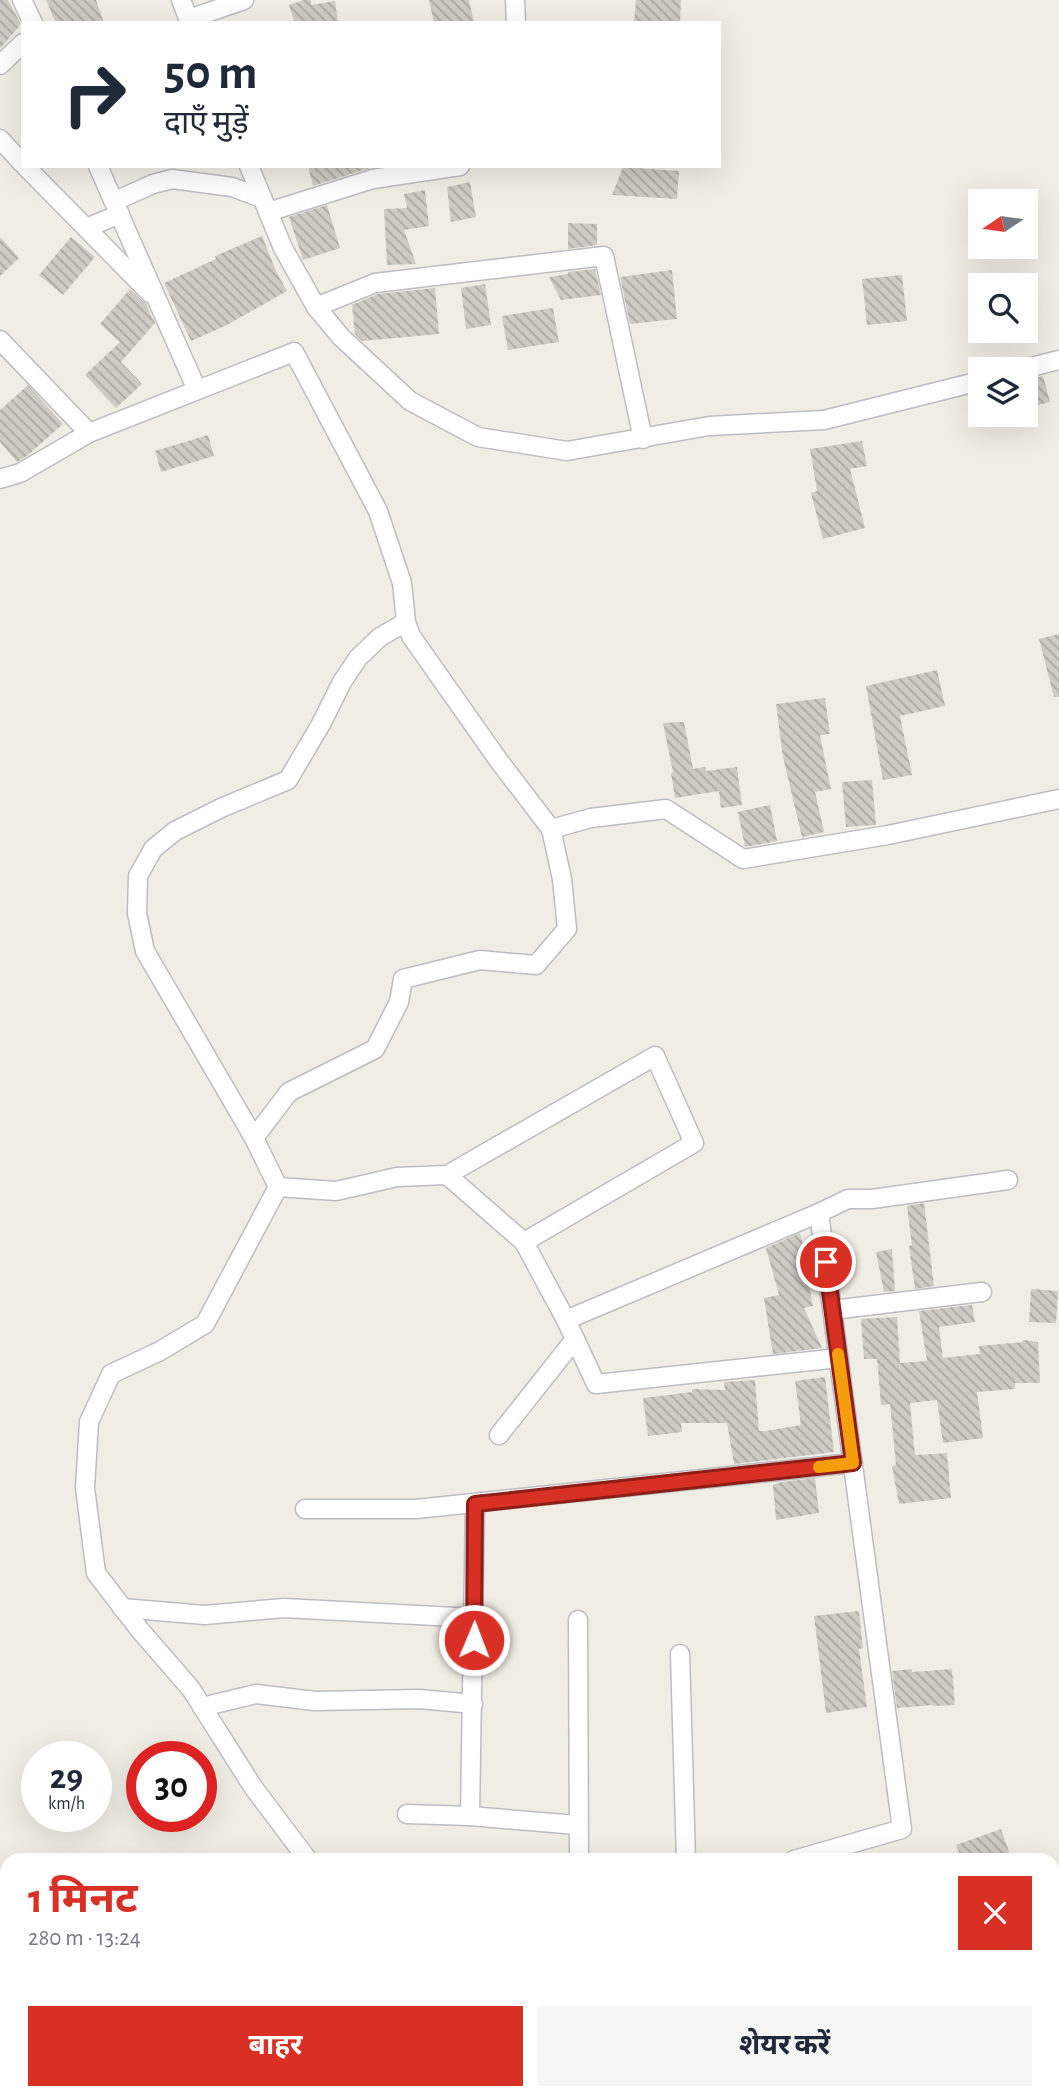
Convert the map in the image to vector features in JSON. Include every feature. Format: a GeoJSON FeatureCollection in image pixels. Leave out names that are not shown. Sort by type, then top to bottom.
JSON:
{"type":"FeatureCollection","features":[{"type":"Feature","properties":{"kind":"street"},"geometry":{"type":"LineString","coordinates":[[22,0],[32,21]]}},
{"type":"Feature","properties":{"kind":"street"},"geometry":{"type":"LineString","coordinates":[[181,0],[190,21],[244,0]]}},
{"type":"Feature","properties":{"kind":"street"},"geometry":{"type":"LineString","coordinates":[[515,0],[516,21]]}},
{"type":"Feature","properties":{"kind":"street"},"geometry":{"type":"LineString","coordinates":[[0,65],[21,45]]}},
{"type":"Feature","properties":{"kind":"street"},"geometry":{"type":"LineString","coordinates":[[0,139],[15,162]]}},
{"type":"Feature","properties":{"kind":"street"},"geometry":{"type":"LineString","coordinates":[[21,168],[156,300]]}},
{"type":"Feature","properties":{"kind":"street"},"geometry":{"type":"LineString","coordinates":[[99,168],[197,390]]}},
{"type":"Feature","properties":{"kind":"street"},"geometry":{"type":"LineString","coordinates":[[250,168],[283,248],[316,307],[341,337],[410,401],[478,437],[567,450],[709,426],[824,420],[968,383]]}},
{"type":"Feature","properties":{"kind":"street"},"geometry":{"type":"LineString","coordinates":[[86,229],[153,184],[172,179],[232,187],[265,205],[373,179],[447,168]]}},
{"type":"Feature","properties":{"kind":"street"},"geometry":{"type":"LineString","coordinates":[[316,307],[375,283],[604,256],[643,439]]}},
{"type":"Feature","properties":{"kind":"street"},"geometry":{"type":"LineString","coordinates":[[0,340],[89,433]]}},
{"type":"Feature","properties":{"kind":"street"},"geometry":{"type":"LineString","coordinates":[[0,479],[20,473],[89,433],[294,352],[378,511],[402,583],[406,622],[411,636],[499,761],[551,829],[562,879],[567,929],[536,965],[480,960],[403,979],[399,1002],[375,1049],[289,1092],[254,1138]]}},
{"type":"Feature","properties":{"kind":"street"},"geometry":{"type":"LineString","coordinates":[[1038,365],[1059,360]]}},
{"type":"Feature","properties":{"kind":"street"},"geometry":{"type":"LineString","coordinates":[[278,1187],[254,1138],[145,951],[137,913],[138,876],[153,849],[175,831],[288,780],[321,724],[342,681],[358,658],[380,637],[406,622]]}},
{"type":"Feature","properties":{"kind":"street"},"geometry":{"type":"LineString","coordinates":[[551,829],[591,818],[666,809],[743,859],[888,835],[1059,799]]}},
{"type":"Feature","properties":{"kind":"street"},"geometry":{"type":"LineString","coordinates":[[278,1187],[337,1191],[397,1177],[447,1175],[655,1056],[694,1143],[524,1242]]}},
{"type":"Feature","properties":{"kind":"street"},"geometry":{"type":"LineString","coordinates":[[447,1175],[524,1242],[566,1320],[596,1384],[839,1358]]}},
{"type":"Feature","properties":{"kind":"street"},"geometry":{"type":"LineString","coordinates":[[566,1320],[848,1199],[872,1199],[1008,1181]]}},
{"type":"Feature","properties":{"kind":"street"},"geometry":{"type":"LineString","coordinates":[[278,1187],[205,1324],[160,1351],[111,1374],[89,1422],[85,1488],[96,1573],[191,1689],[253,1787],[303,1853]]}},
{"type":"Feature","properties":{"kind":"street"},"geometry":{"type":"LineString","coordinates":[[818,1853],[902,1829],[819,1213]]}},
{"type":"Feature","properties":{"kind":"street"},"geometry":{"type":"LineString","coordinates":[[832,1310],[982,1292]]}},
{"type":"Feature","properties":{"kind":"street"},"geometry":{"type":"LineString","coordinates":[[499,1435],[575,1339]]}},
{"type":"Feature","properties":{"kind":"street"},"geometry":{"type":"LineString","coordinates":[[305,1509],[416,1508],[475,1504],[853,1463]]}},
{"type":"Feature","properties":{"kind":"street"},"geometry":{"type":"LineString","coordinates":[[470,1816],[475,1504]]}},
{"type":"Feature","properties":{"kind":"street"},"geometry":{"type":"LineString","coordinates":[[122,1608],[205,1615],[284,1608],[474,1618]]}},
{"type":"Feature","properties":{"kind":"street"},"geometry":{"type":"LineString","coordinates":[[578,1620],[579,1853]]}},
{"type":"Feature","properties":{"kind":"street"},"geometry":{"type":"LineString","coordinates":[[680,1654],[686,1853]]}},
{"type":"Feature","properties":{"kind":"street"},"geometry":{"type":"LineString","coordinates":[[202,1707],[256,1694],[316,1701],[420,1699],[473,1704]]}},
{"type":"Feature","properties":{"kind":"street"},"geometry":{"type":"LineString","coordinates":[[407,1814],[577,1825]]}},
{"type":"Feature","properties":{"kind":"building"},"geometry":{"type":"Polygon","coordinates":[[[0,0],[8,0],[21,24],[0,49],[0,0]]]}},
{"type":"Feature","properties":{"kind":"building"},"geometry":{"type":"Polygon","coordinates":[[[46,0],[96,0],[103,21],[55,21],[46,0]]]}},
{"type":"Feature","properties":{"kind":"building"},"geometry":{"type":"Polygon","coordinates":[[[304,0],[311,0],[311,5],[335,1],[338,21],[294,21],[289,5],[304,0]]]}},
{"type":"Feature","properties":{"kind":"building"},"geometry":{"type":"Polygon","coordinates":[[[429,0],[469,0],[474,21],[434,21],[429,0]]]}},
{"type":"Feature","properties":{"kind":"building"},"geometry":{"type":"Polygon","coordinates":[[[636,0],[681,0],[680,21],[634,21],[636,0]]]}},
{"type":"Feature","properties":{"kind":"building"},"geometry":{"type":"Polygon","coordinates":[[[308,168],[370,168],[313,186],[308,168]]]}},
{"type":"Feature","properties":{"kind":"building"},"geometry":{"type":"Polygon","coordinates":[[[623,168],[679,171],[677,199],[612,195],[623,168]]]}},
{"type":"Feature","properties":{"kind":"building"},"geometry":{"type":"Polygon","coordinates":[[[470,182],[476,217],[451,222],[447,187],[470,182]]]}},
{"type":"Feature","properties":{"kind":"building"},"geometry":{"type":"Polygon","coordinates":[[[425,190],[429,226],[404,230],[416,264],[387,265],[384,209],[407,208],[404,194],[425,190]]]}},
{"type":"Feature","properties":{"kind":"building"},"geometry":{"type":"Polygon","coordinates":[[[327,205],[340,248],[303,260],[289,217],[327,205]]]}},
{"type":"Feature","properties":{"kind":"building"},"geometry":{"type":"Polygon","coordinates":[[[568,223],[597,224],[597,245],[568,249],[568,223]]]}},
{"type":"Feature","properties":{"kind":"building"},"geometry":{"type":"Polygon","coordinates":[[[262,236],[287,291],[227,325],[191,341],[164,283],[216,259],[215,256],[262,236]]]}},
{"type":"Feature","properties":{"kind":"building"},"geometry":{"type":"Polygon","coordinates":[[[0,237],[19,258],[0,276],[0,237]]]}},
{"type":"Feature","properties":{"kind":"building"},"geometry":{"type":"Polygon","coordinates":[[[71,237],[95,257],[63,295],[39,275],[71,237]]]}},
{"type":"Feature","properties":{"kind":"building"},"geometry":{"type":"Polygon","coordinates":[[[595,269],[601,295],[561,300],[549,277],[568,272],[595,269]]]}},
{"type":"Feature","properties":{"kind":"building"},"geometry":{"type":"Polygon","coordinates":[[[672,270],[677,319],[630,324],[620,277],[672,270]]]}},
{"type":"Feature","properties":{"kind":"building"},"geometry":{"type":"Polygon","coordinates":[[[902,275],[907,321],[867,325],[862,279],[902,275]]]}},
{"type":"Feature","properties":{"kind":"building"},"geometry":{"type":"Polygon","coordinates":[[[485,284],[491,325],[466,329],[461,288],[485,284]]]}},
{"type":"Feature","properties":{"kind":"building"},"geometry":{"type":"Polygon","coordinates":[[[435,288],[439,334],[362,341],[355,334],[352,305],[378,294],[435,288]]]}},
{"type":"Feature","properties":{"kind":"building"},"geometry":{"type":"Polygon","coordinates":[[[130,289],[146,304],[155,323],[121,362],[142,384],[116,408],[85,375],[120,342],[100,324],[130,289]]]}},
{"type":"Feature","properties":{"kind":"building"},"geometry":{"type":"Polygon","coordinates":[[[553,308],[559,342],[508,350],[502,316],[553,308]]]}},
{"type":"Feature","properties":{"kind":"building"},"geometry":{"type":"Polygon","coordinates":[[[1043,376],[1050,402],[1038,405],[1038,377],[1043,376]]]}},
{"type":"Feature","properties":{"kind":"building"},"geometry":{"type":"Polygon","coordinates":[[[28,385],[63,424],[17,462],[0,442],[0,410],[28,385]]]}},
{"type":"Feature","properties":{"kind":"building"},"geometry":{"type":"Polygon","coordinates":[[[208,435],[214,456],[161,472],[155,451],[208,435]]]}},
{"type":"Feature","properties":{"kind":"building"},"geometry":{"type":"Polygon","coordinates":[[[862,441],[867,466],[850,469],[865,528],[823,539],[811,493],[817,491],[810,449],[862,441]]]}},
{"type":"Feature","properties":{"kind":"building"},"geometry":{"type":"Polygon","coordinates":[[[1059,634],[1059,697],[1054,697],[1039,639],[1059,634]]]}},
{"type":"Feature","properties":{"kind":"building"},"geometry":{"type":"Polygon","coordinates":[[[937,670],[945,706],[900,716],[912,775],[883,780],[866,686],[937,670]]]}},
{"type":"Feature","properties":{"kind":"building"},"geometry":{"type":"Polygon","coordinates":[[[825,698],[830,734],[820,735],[831,789],[815,792],[824,832],[802,837],[783,757],[776,704],[825,698]]]}},
{"type":"Feature","properties":{"kind":"building"},"geometry":{"type":"Polygon","coordinates":[[[684,722],[693,769],[705,767],[706,771],[737,767],[742,805],[721,808],[719,791],[675,798],[673,772],[663,723],[684,722]]]}},
{"type":"Feature","properties":{"kind":"building"},"geometry":{"type":"Polygon","coordinates":[[[872,780],[876,825],[846,827],[842,782],[872,780]]]}},
{"type":"Feature","properties":{"kind":"building"},"geometry":{"type":"Polygon","coordinates":[[[770,805],[777,841],[745,847],[738,812],[770,805]]]}},
{"type":"Feature","properties":{"kind":"building"},"geometry":{"type":"Polygon","coordinates":[[[924,1203],[934,1286],[915,1289],[907,1206],[924,1203]]]}},
{"type":"Feature","properties":{"kind":"building"},"geometry":{"type":"Polygon","coordinates":[[[800,1233],[812,1278],[808,1279],[813,1306],[804,1308],[822,1348],[773,1354],[764,1298],[779,1295],[766,1248],[800,1233]]]}},
{"type":"Feature","properties":{"kind":"building"},"geometry":{"type":"Polygon","coordinates":[[[892,1249],[895,1291],[884,1292],[876,1252],[892,1249]]]}},
{"type":"Feature","properties":{"kind":"building"},"geometry":{"type":"Polygon","coordinates":[[[1031,1289],[1058,1291],[1056,1323],[1029,1322],[1031,1289]]]}},
{"type":"Feature","properties":{"kind":"building"},"geometry":{"type":"Polygon","coordinates":[[[972,1305],[975,1322],[939,1327],[943,1358],[980,1354],[979,1346],[1023,1340],[1038,1342],[1040,1383],[1015,1383],[1015,1389],[977,1392],[983,1438],[943,1443],[937,1400],[910,1403],[915,1455],[947,1453],[951,1498],[899,1504],[892,1466],[896,1465],[890,1404],[881,1405],[877,1359],[864,1359],[861,1319],[897,1317],[900,1363],[927,1361],[919,1311],[972,1305]]]}},
{"type":"Feature","properties":{"kind":"building"},"geometry":{"type":"Polygon","coordinates":[[[825,1377],[834,1452],[734,1464],[727,1423],[681,1423],[682,1432],[648,1436],[643,1398],[692,1392],[692,1389],[725,1390],[724,1382],[755,1380],[759,1431],[801,1425],[795,1381],[825,1377]]]}},
{"type":"Feature","properties":{"kind":"building"},"geometry":{"type":"Polygon","coordinates":[[[815,1478],[819,1513],[776,1520],[773,1485],[815,1478]]]}},
{"type":"Feature","properties":{"kind":"building"},"geometry":{"type":"Polygon","coordinates":[[[859,1611],[863,1648],[859,1649],[867,1707],[826,1713],[814,1616],[859,1611]]]}},
{"type":"Feature","properties":{"kind":"building"},"geometry":{"type":"Polygon","coordinates":[[[912,1669],[912,1672],[952,1669],[955,1705],[897,1708],[892,1671],[912,1669]]]}},
{"type":"Feature","properties":{"kind":"building"},"geometry":{"type":"Polygon","coordinates":[[[1001,1829],[1010,1853],[959,1853],[956,1845],[1001,1829]]]}},
{"type":"Feature","properties":{"kind":"slow traffic"},"geometry":{"type":"LineString","coordinates":[[819,1467],[853,1463],[838,1354]]}},
{"type":"Feature","properties":{"kind":"route"},"geometry":{"type":"LineString","coordinates":[[474,1640],[475,1504],[853,1463],[826,1262]]}}]}
